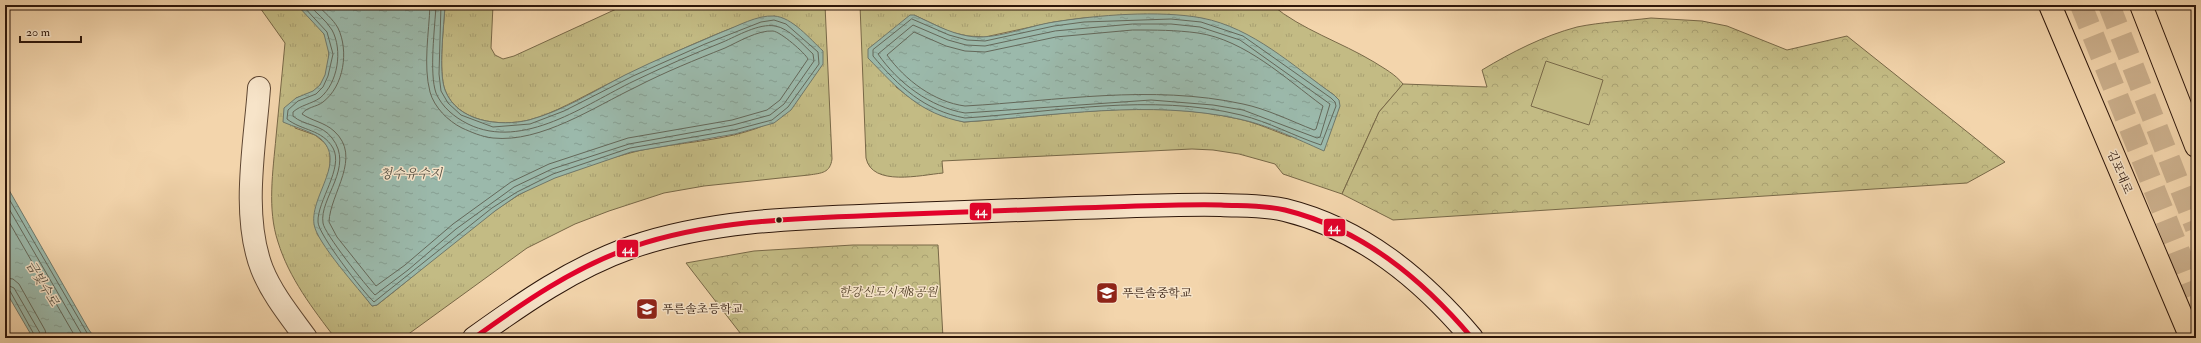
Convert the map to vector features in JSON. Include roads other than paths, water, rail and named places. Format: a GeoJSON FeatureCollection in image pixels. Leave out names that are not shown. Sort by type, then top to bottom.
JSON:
{"type":"FeatureCollection","features":[{"type":"Feature","properties":{"kind":"main road","name":"김포대로"},"geometry":{"type":"LineString","coordinates":[[2050,5],[2191,338]]}},
{"type":"Feature","properties":{"kind":"main road"},"geometry":{"type":"LineString","coordinates":[[2141,5],[2196,146]]}},
{"type":"Feature","properties":{"kind":"street"},"geometry":{"type":"LineString","coordinates":[[259,88],[251,207],[254,240],[262,268],[272,290],[306,338]]}},
{"type":"Feature","properties":{"kind":"street"},"geometry":{"type":"LineString","coordinates":[[474,338],[530,298],[584,267],[632,247],[669,236],[712,228],[802,218],[1188,205],[1261,206],[1284,210],[1339,230],[1370,246],[1399,264],[1449,310],[1472,338]]}},
{"type":"Feature","properties":{"kind":"water","name":"청수유수지"},"geometry":{"type":"Polygon","coordinates":[[[297,5],[445,5],[442,72],[445,90],[451,101],[459,109],[481,120],[493,122],[518,122],[542,116],[578,100],[649,64],[741,24],[761,17],[781,17],[794,24],[823,51],[823,64],[791,110],[774,123],[735,134],[631,152],[555,178],[518,195],[495,211],[377,305],[372,306],[322,242],[314,224],[314,213],[317,201],[329,166],[330,155],[326,145],[317,136],[283,122],[284,108],[296,98],[313,91],[320,85],[325,75],[329,54],[324,34],[297,5]]]}},
{"type":"Feature","properties":{"kind":"water"},"geometry":{"type":"Polygon","coordinates":[[[1128,14],[1167,14],[1202,18],[1221,23],[1238,30],[1272,49],[1334,95],[1339,100],[1340,106],[1324,151],[1261,125],[1239,119],[1205,113],[1171,110],[1067,113],[964,122],[935,113],[911,99],[889,80],[868,58],[868,49],[910,15],[914,15],[954,33],[978,37],[1000,35],[1044,24],[1089,17],[1128,14]]]}},
{"type":"Feature","properties":{"kind":"water","name":"금빛수로"},"geometry":{"type":"Polygon","coordinates":[[[5,183],[95,338],[33,338],[5,290],[5,183]]]}},
{"type":"Feature","properties":{"kind":"tunnel"},"geometry":{"type":"LineString","coordinates":[[2081,5],[2196,294]]}},
{"type":"Feature","properties":{"kind":"tunnel"},"geometry":{"type":"LineString","coordinates":[[2109,5],[2196,228]]}},
{"type":"Feature","properties":{"kind":"place","name":"푸른솔중학교"},"geometry":{"type":"Point","coordinates":[1107,293]}},
{"type":"Feature","properties":{"kind":"place","name":"푸른솔초등학교"},"geometry":{"type":"Point","coordinates":[647,309]}},
{"type":"Feature","properties":{"kind":"park label","name":"한강신도시제8공원"},"geometry":{"type":"Point","coordinates":[888,292]}}]}
